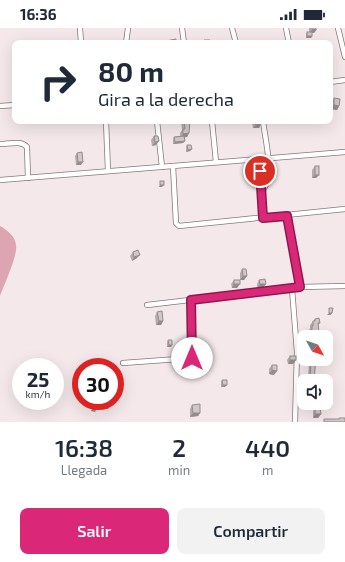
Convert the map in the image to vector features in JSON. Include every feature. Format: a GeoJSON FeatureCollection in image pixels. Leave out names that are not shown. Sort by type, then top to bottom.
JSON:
{"type":"FeatureCollection","features":[{"type":"Feature","properties":{"kind":"street"},"geometry":{"type":"LineString","coordinates":[[80,28],[81,40]]}},
{"type":"Feature","properties":{"kind":"street"},"geometry":{"type":"LineString","coordinates":[[126,40],[128,28]]}},
{"type":"Feature","properties":{"kind":"street"},"geometry":{"type":"LineString","coordinates":[[182,28],[184,40]]}},
{"type":"Feature","properties":{"kind":"street"},"geometry":{"type":"LineString","coordinates":[[232,28],[235,40]]}},
{"type":"Feature","properties":{"kind":"street"},"geometry":{"type":"LineString","coordinates":[[286,28],[288,40]]}},
{"type":"Feature","properties":{"kind":"street"},"geometry":{"type":"LineString","coordinates":[[338,28],[345,57]]}},
{"type":"Feature","properties":{"kind":"street"},"geometry":{"type":"LineString","coordinates":[[333,82],[345,80]]}},
{"type":"Feature","properties":{"kind":"street"},"geometry":{"type":"LineString","coordinates":[[0,106],[12,105]]}},
{"type":"Feature","properties":{"kind":"street"},"geometry":{"type":"LineString","coordinates":[[106,124],[108,171]]}},
{"type":"Feature","properties":{"kind":"street"},"geometry":{"type":"LineString","coordinates":[[157,124],[162,167]]}},
{"type":"Feature","properties":{"kind":"street"},"geometry":{"type":"LineString","coordinates":[[212,124],[216,162]]}},
{"type":"Feature","properties":{"kind":"street"},"geometry":{"type":"LineString","coordinates":[[261,193],[267,184],[268,176],[268,159],[263,124]]}},
{"type":"Feature","properties":{"kind":"street"},"geometry":{"type":"LineString","coordinates":[[0,144],[19,143],[24,144],[27,147],[28,178]]}},
{"type":"Feature","properties":{"kind":"street"},"geometry":{"type":"LineString","coordinates":[[0,180],[345,152]]}},
{"type":"Feature","properties":{"kind":"street"},"geometry":{"type":"LineString","coordinates":[[260,159],[263,218]]}},
{"type":"Feature","properties":{"kind":"street"},"geometry":{"type":"LineString","coordinates":[[173,166],[176,223],[179,226],[345,209]]}},
{"type":"Feature","properties":{"kind":"street"},"geometry":{"type":"LineString","coordinates":[[287,216],[300,287]]}},
{"type":"Feature","properties":{"kind":"street"},"geometry":{"type":"LineString","coordinates":[[147,305],[300,287],[345,286],[345,292]]}},
{"type":"Feature","properties":{"kind":"street"},"geometry":{"type":"LineString","coordinates":[[292,289],[297,352],[295,422]]}},
{"type":"Feature","properties":{"kind":"street"},"geometry":{"type":"LineString","coordinates":[[124,363],[192,358],[191,300]]}},
{"type":"Feature","properties":{"kind":"shaded area"},"geometry":{"type":"Polygon","coordinates":[[[0,226],[8,231],[12,236],[16,245],[16,250],[13,263],[0,296],[0,226]]]}},
{"type":"Feature","properties":{"kind":"building"},"geometry":{"type":"Polygon","coordinates":[[[307,32],[312,32],[312,36],[307,36],[307,32]]]}},
{"type":"Feature","properties":{"kind":"building"},"geometry":{"type":"Polygon","coordinates":[[[334,98],[340,99],[339,106],[334,105],[334,98]]]}},
{"type":"Feature","properties":{"kind":"building"},"geometry":{"type":"Polygon","coordinates":[[[184,124],[190,124],[189,133],[183,134],[183,129],[185,129],[184,124]]]}},
{"type":"Feature","properties":{"kind":"building"},"geometry":{"type":"Polygon","coordinates":[[[154,136],[158,136],[159,141],[155,142],[154,136]]]}},
{"type":"Feature","properties":{"kind":"building"},"geometry":{"type":"Polygon","coordinates":[[[184,136],[185,141],[175,142],[174,137],[184,136]]]}},
{"type":"Feature","properties":{"kind":"building"},"geometry":{"type":"Polygon","coordinates":[[[187,145],[191,145],[192,149],[188,150],[187,145]]]}},
{"type":"Feature","properties":{"kind":"building"},"geometry":{"type":"Polygon","coordinates":[[[82,152],[83,162],[78,162],[77,153],[82,152]]]}},
{"type":"Feature","properties":{"kind":"building"},"geometry":{"type":"Polygon","coordinates":[[[315,166],[319,166],[319,175],[315,175],[315,166]]]}},
{"type":"Feature","properties":{"kind":"building"},"geometry":{"type":"Polygon","coordinates":[[[160,181],[164,181],[164,185],[160,185],[160,181]]]}},
{"type":"Feature","properties":{"kind":"building"},"geometry":{"type":"Polygon","coordinates":[[[138,250],[140,255],[134,257],[133,252],[138,250]]]}},
{"type":"Feature","properties":{"kind":"building"},"geometry":{"type":"Polygon","coordinates":[[[242,269],[246,269],[247,276],[243,276],[242,269]]]}},
{"type":"Feature","properties":{"kind":"building"},"geometry":{"type":"Polygon","coordinates":[[[265,279],[266,284],[260,284],[259,280],[265,279]]]}},
{"type":"Feature","properties":{"kind":"building"},"geometry":{"type":"Polygon","coordinates":[[[234,280],[240,280],[240,284],[234,284],[234,280]]]}},
{"type":"Feature","properties":{"kind":"building"},"geometry":{"type":"Polygon","coordinates":[[[329,308],[333,308],[332,313],[329,313],[329,308]]]}},
{"type":"Feature","properties":{"kind":"building"},"geometry":{"type":"Polygon","coordinates":[[[162,311],[163,321],[159,321],[157,312],[162,311]]]}},
{"type":"Feature","properties":{"kind":"building"},"geometry":{"type":"Polygon","coordinates":[[[319,318],[319,330],[312,330],[313,321],[315,321],[315,319],[319,318]]]}},
{"type":"Feature","properties":{"kind":"building"},"geometry":{"type":"Polygon","coordinates":[[[168,340],[172,340],[172,345],[169,345],[168,340]]]}},
{"type":"Feature","properties":{"kind":"building"},"geometry":{"type":"Polygon","coordinates":[[[290,356],[296,356],[296,360],[290,360],[290,356]]]}},
{"type":"Feature","properties":{"kind":"building"},"geometry":{"type":"Polygon","coordinates":[[[272,365],[277,365],[277,371],[272,370],[272,365]]]}},
{"type":"Feature","properties":{"kind":"building"},"geometry":{"type":"Polygon","coordinates":[[[311,366],[315,366],[315,374],[310,374],[311,366]]]}},
{"type":"Feature","properties":{"kind":"building"},"geometry":{"type":"Polygon","coordinates":[[[222,380],[227,380],[227,385],[223,385],[222,380]]]}},
{"type":"Feature","properties":{"kind":"building"},"geometry":{"type":"Polygon","coordinates":[[[200,404],[200,413],[193,413],[192,405],[200,404]]]}},
{"type":"Feature","properties":{"kind":"building"},"geometry":{"type":"Polygon","coordinates":[[[315,410],[320,410],[321,414],[315,414],[315,410]]]}},
{"type":"Feature","properties":{"kind":"building"},"geometry":{"type":"Polygon","coordinates":[[[345,418],[345,422],[324,422],[324,419],[345,418]]]}},
{"type":"Feature","properties":{"kind":"route"},"geometry":{"type":"LineString","coordinates":[[192,358],[191,300],[300,287],[287,216],[263,218],[260,171]]}}]}
